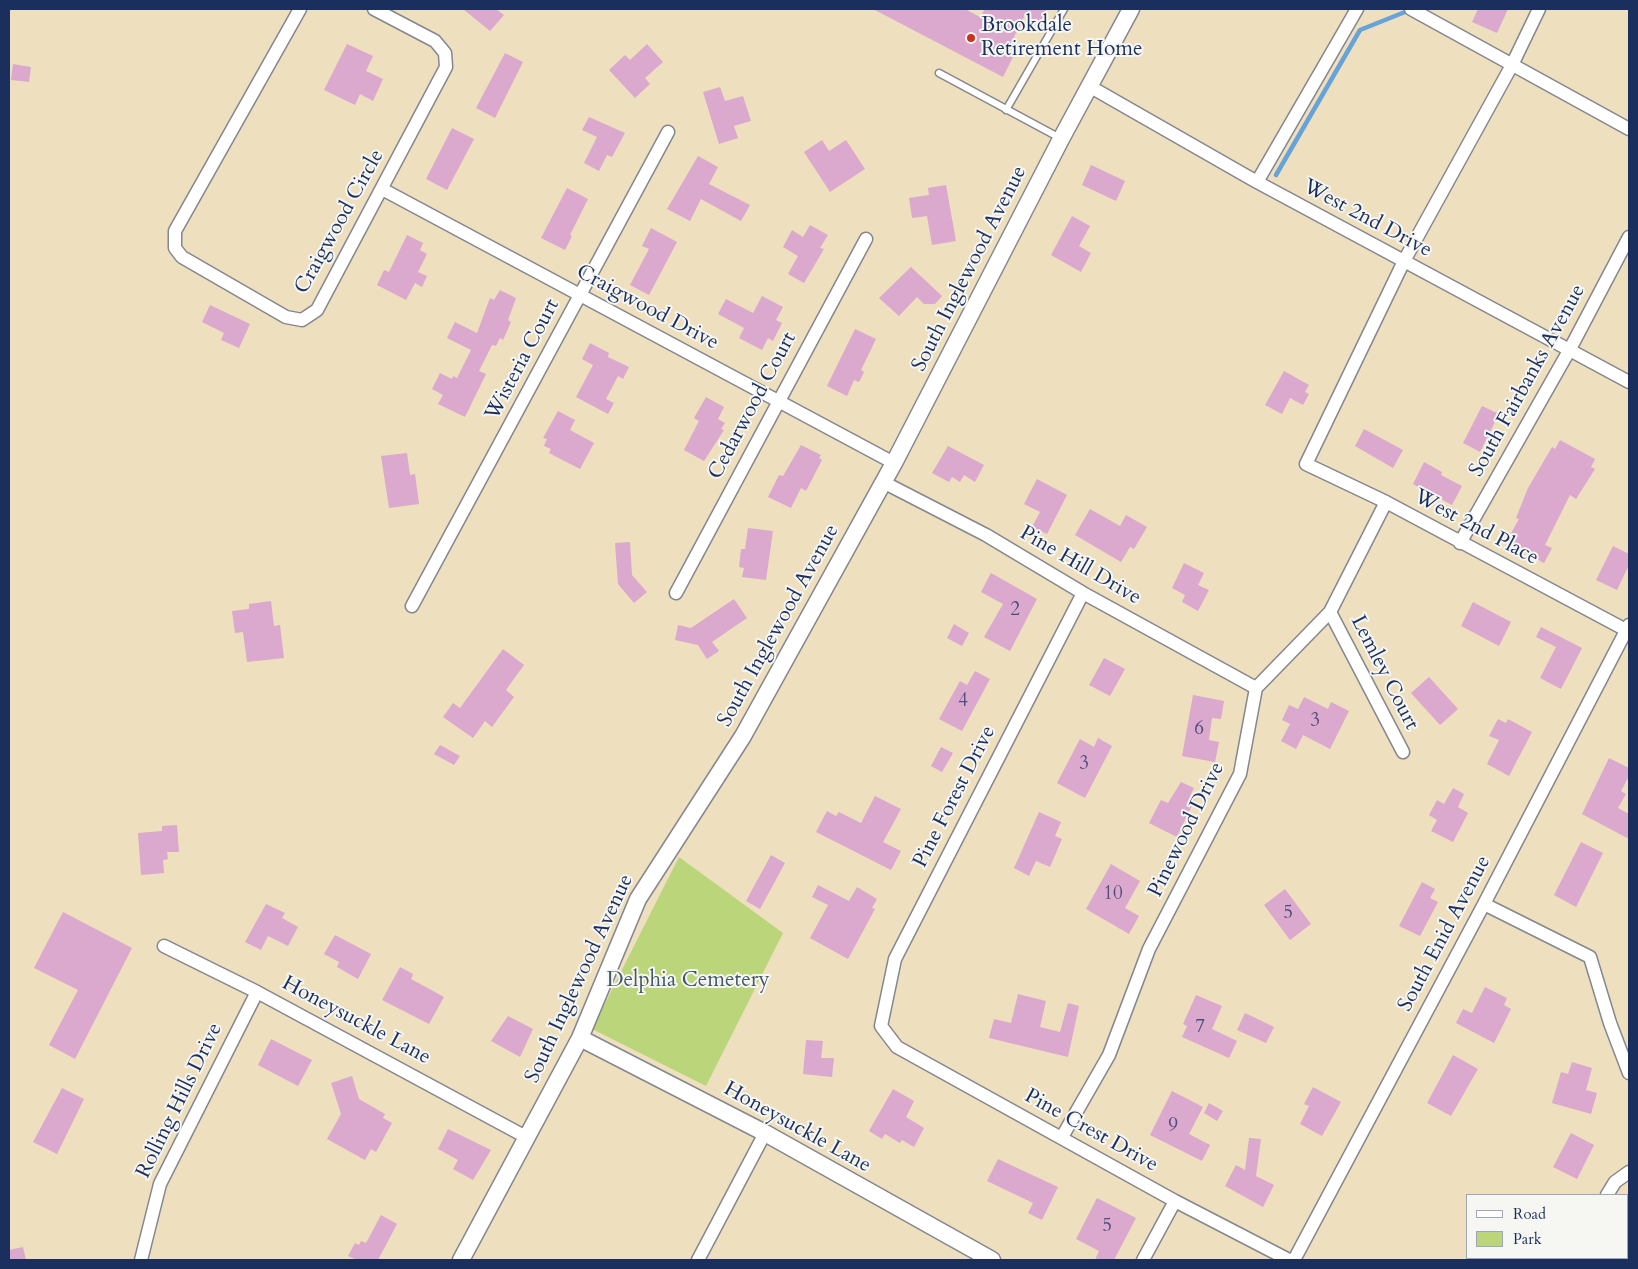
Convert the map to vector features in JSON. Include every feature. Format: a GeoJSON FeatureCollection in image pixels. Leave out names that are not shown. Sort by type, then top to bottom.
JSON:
{"type":"FeatureCollection","features":[{"type":"Feature","properties":{"kind":"street","name":"Craigwood Circle"},"geometry":{"type":"LineString","coordinates":[[300,9],[175,231],[175,248],[182,257],[286,317],[302,320],[316,310],[446,67],[445,53],[435,42],[374,9]]}},
{"type":"Feature","properties":{"kind":"street","name":"South Inglewood Avenue"},"geometry":{"type":"LineString","coordinates":[[461,1260],[580,1038],[638,899],[743,736],[894,463],[1061,139],[1131,9]]}},
{"type":"Feature","properties":{"kind":"street"},"geometry":{"type":"LineString","coordinates":[[1257,182],[1357,9]]}},
{"type":"Feature","properties":{"kind":"street"},"geometry":{"type":"LineString","coordinates":[[1411,9],[1629,129]]}},
{"type":"Feature","properties":{"kind":"street"},"geometry":{"type":"LineString","coordinates":[[1404,261],[1512,65],[1539,9]]}},
{"type":"Feature","properties":{"kind":"street","name":"West 2nd Drive"},"geometry":{"type":"LineString","coordinates":[[1089,86],[1257,182],[1629,382]]}},
{"type":"Feature","properties":{"kind":"street","name":"Wisteria Court"},"geometry":{"type":"LineString","coordinates":[[412,606],[668,132]]}},
{"type":"Feature","properties":{"kind":"street","name":"Craigwood Drive"},"geometry":{"type":"LineString","coordinates":[[382,189],[894,463]]}},
{"type":"Feature","properties":{"kind":"street","name":"South Fairbanks Avenue"},"geometry":{"type":"LineString","coordinates":[[1460,543],[1570,349],[1629,237]]}},
{"type":"Feature","properties":{"kind":"street","name":"Cedarwood Court"},"geometry":{"type":"LineString","coordinates":[[676,593],[866,239]]}},
{"type":"Feature","properties":{"kind":"street","name":"West 2nd Place"},"geometry":{"type":"LineString","coordinates":[[1404,261],[1306,464],[1386,502],[1460,543],[1628,628]]}},
{"type":"Feature","properties":{"kind":"street","name":"Pine Hill Drive"},"geometry":{"type":"LineString","coordinates":[[883,482],[986,534],[1083,593],[1256,688]]}},
{"type":"Feature","properties":{"kind":"street"},"geometry":{"type":"LineString","coordinates":[[1256,688],[1330,612],[1386,502]]}},
{"type":"Feature","properties":{"kind":"street","name":"Pine Forest Drive"},"geometry":{"type":"LineString","coordinates":[[881,1026],[895,959],[1083,593]]}},
{"type":"Feature","properties":{"kind":"street","name":"Lemley Court"},"geometry":{"type":"LineString","coordinates":[[1330,612],[1403,752]]}},
{"type":"Feature","properties":{"kind":"street","name":"South Enid Avenue"},"geometry":{"type":"LineString","coordinates":[[1294,1260],[1484,904],[1628,628]]}},
{"type":"Feature","properties":{"kind":"street","name":"Pinewood Drive"},"geometry":{"type":"LineString","coordinates":[[1062,1137],[1109,1055],[1149,949],[1240,774],[1256,688]]}},
{"type":"Feature","properties":{"kind":"street"},"geometry":{"type":"LineString","coordinates":[[1484,904],[1590,957],[1610,1023],[1629,1073]]}},
{"type":"Feature","properties":{"kind":"street","name":"Honeysuckle Lane"},"geometry":{"type":"LineString","coordinates":[[164,946],[257,992],[526,1137]]}},
{"type":"Feature","properties":{"kind":"street","name":"Rolling Hills Drive"},"geometry":{"type":"LineString","coordinates":[[141,1260],[160,1184],[257,992]]}},
{"type":"Feature","properties":{"kind":"street","name":"Pine Crest Drive"},"geometry":{"type":"LineString","coordinates":[[881,1026],[897,1047],[1175,1201],[1289,1260]]}},
{"type":"Feature","properties":{"kind":"street","name":"Honeysuckle Lane"},"geometry":{"type":"LineString","coordinates":[[580,1038],[765,1133],[992,1260]]}},
{"type":"Feature","properties":{"kind":"street"},"geometry":{"type":"LineString","coordinates":[[698,1260],[765,1133]]}},
{"type":"Feature","properties":{"kind":"street"},"geometry":{"type":"LineString","coordinates":[[1608,1194],[1615,1182],[1629,1172]]}},
{"type":"Feature","properties":{"kind":"street"},"geometry":{"type":"LineString","coordinates":[[1143,1260],[1175,1201]]}},
{"type":"Feature","properties":{"kind":"lane"},"geometry":{"type":"LineString","coordinates":[[1006,110],[1064,9]]}},
{"type":"Feature","properties":{"kind":"lane"},"geometry":{"type":"LineString","coordinates":[[940,73],[1061,139]]}},
{"type":"Feature","properties":{"kind":"green space","name":"Delphia Cemetery"},"geometry":{"type":"Polygon","coordinates":[[[679,857],[783,933],[706,1086],[592,1029],[679,857]]]}},
{"type":"Feature","properties":{"kind":"building"},"geometry":{"type":"Polygon","coordinates":[[[463,9],[496,9],[504,15],[490,31],[463,9]]]}},
{"type":"Feature","properties":{"kind":"building","name":"Brookdale Retirement Home"},"geometry":{"type":"Polygon","coordinates":[[[873,9],[965,9],[980,17],[985,9],[1047,9],[1040,23],[1025,15],[1006,53],[1013,57],[1003,77],[873,9]]]}},
{"type":"Feature","properties":{"kind":"building"},"geometry":{"type":"Polygon","coordinates":[[[1478,9],[1508,9],[1497,33],[1472,22],[1478,9]]]}},
{"type":"Feature","properties":{"kind":"building"},"geometry":{"type":"Polygon","coordinates":[[[347,44],[373,56],[366,71],[383,79],[373,101],[360,94],[355,105],[324,90],[347,44]]]}},
{"type":"Feature","properties":{"kind":"building"},"geometry":{"type":"Polygon","coordinates":[[[647,44],[663,62],[645,78],[650,84],[635,98],[609,70],[625,55],[630,60],[647,44]]]}},
{"type":"Feature","properties":{"kind":"building"},"geometry":{"type":"Polygon","coordinates":[[[505,53],[523,62],[495,118],[476,108],[505,53]]]}},
{"type":"Feature","properties":{"kind":"building"},"geometry":{"type":"Polygon","coordinates":[[[13,64],[31,67],[29,82],[11,80],[13,64]]]}},
{"type":"Feature","properties":{"kind":"building"},"geometry":{"type":"Polygon","coordinates":[[[720,87],[725,101],[743,96],[751,121],[734,126],[738,138],[719,144],[703,92],[720,87]]]}},
{"type":"Feature","properties":{"kind":"building"},"geometry":{"type":"Polygon","coordinates":[[[589,117],[625,133],[612,157],[607,155],[599,171],[584,163],[597,137],[582,130],[589,117]]]}},
{"type":"Feature","properties":{"kind":"building"},"geometry":{"type":"Polygon","coordinates":[[[452,128],[474,139],[447,190],[426,179],[452,128]]]}},
{"type":"Feature","properties":{"kind":"building"},"geometry":{"type":"Polygon","coordinates":[[[822,140],[829,151],[846,140],[865,169],[830,192],[804,152],[822,140]]]}},
{"type":"Feature","properties":{"kind":"building"},"geometry":{"type":"Polygon","coordinates":[[[698,156],[718,167],[709,184],[750,205],[741,221],[701,199],[690,221],[667,209],[698,156]]]}},
{"type":"Feature","properties":{"kind":"building"},"geometry":{"type":"Polygon","coordinates":[[[1091,165],[1125,181],[1116,201],[1082,185],[1091,165]]]}},
{"type":"Feature","properties":{"kind":"building"},"geometry":{"type":"Polygon","coordinates":[[[946,185],[956,241],[932,245],[927,216],[912,218],[909,198],[929,195],[928,188],[946,185]]]}},
{"type":"Feature","properties":{"kind":"building"},"geometry":{"type":"Polygon","coordinates":[[[567,188],[588,199],[570,235],[572,236],[565,250],[541,238],[567,188]]]}},
{"type":"Feature","properties":{"kind":"building"},"geometry":{"type":"Polygon","coordinates":[[[1072,216],[1090,226],[1079,246],[1091,253],[1081,272],[1051,255],[1072,216]]]}},
{"type":"Feature","properties":{"kind":"building"},"geometry":{"type":"Polygon","coordinates":[[[810,225],[828,235],[820,248],[824,249],[804,283],[788,274],[798,256],[783,247],[792,230],[803,237],[810,225]]]}},
{"type":"Feature","properties":{"kind":"building"},"geometry":{"type":"Polygon","coordinates":[[[651,228],[677,242],[649,295],[630,285],[649,249],[642,246],[651,228]]]}},
{"type":"Feature","properties":{"kind":"building"},"geometry":{"type":"Polygon","coordinates":[[[407,235],[423,243],[420,250],[427,254],[418,272],[427,276],[422,287],[415,283],[406,300],[377,285],[384,270],[389,272],[407,235]]]}},
{"type":"Feature","properties":{"kind":"building"},"geometry":{"type":"Polygon","coordinates":[[[911,267],[942,296],[935,304],[924,304],[917,297],[899,316],[879,298],[911,267]]]}},
{"type":"Feature","properties":{"kind":"building"},"geometry":{"type":"Polygon","coordinates":[[[500,290],[516,298],[508,320],[511,322],[503,340],[500,338],[496,346],[492,345],[479,371],[486,374],[465,417],[438,404],[443,395],[432,389],[440,373],[452,379],[453,376],[457,378],[471,350],[447,338],[455,322],[477,333],[490,298],[494,300],[500,290]]]}},
{"type":"Feature","properties":{"kind":"building"},"geometry":{"type":"Polygon","coordinates":[[[762,296],[783,307],[776,320],[782,323],[773,341],[768,338],[762,350],[739,338],[744,328],[718,314],[726,299],[753,313],[762,296]]]}},
{"type":"Feature","properties":{"kind":"building"},"geometry":{"type":"Polygon","coordinates":[[[210,305],[250,324],[239,348],[221,340],[224,333],[202,322],[210,305]]]}},
{"type":"Feature","properties":{"kind":"building"},"geometry":{"type":"Polygon","coordinates":[[[855,329],[876,339],[861,370],[864,372],[859,382],[854,380],[847,396],[827,386],[855,329]]]}},
{"type":"Feature","properties":{"kind":"building"},"geometry":{"type":"Polygon","coordinates":[[[590,343],[609,353],[608,357],[629,367],[623,379],[618,376],[606,399],[614,403],[608,414],[576,397],[593,365],[582,359],[590,343]]]}},
{"type":"Feature","properties":{"kind":"building"},"geometry":{"type":"Polygon","coordinates":[[[1284,371],[1309,385],[1305,392],[1309,394],[1303,405],[1290,398],[1282,414],[1265,405],[1284,371]]]}},
{"type":"Feature","properties":{"kind":"building"},"geometry":{"type":"Polygon","coordinates":[[[706,397],[724,407],[718,419],[725,423],[721,429],[724,430],[704,461],[684,450],[699,421],[694,418],[706,397]]]}},
{"type":"Feature","properties":{"kind":"building"},"geometry":{"type":"Polygon","coordinates":[[[1482,406],[1499,414],[1480,452],[1463,443],[1482,406]]]}},
{"type":"Feature","properties":{"kind":"building"},"geometry":{"type":"Polygon","coordinates":[[[558,411],[575,420],[570,430],[594,443],[580,469],[549,453],[551,449],[544,446],[547,439],[543,438],[558,411]]]}},
{"type":"Feature","properties":{"kind":"building"},"geometry":{"type":"Polygon","coordinates":[[[1364,429],[1403,450],[1393,468],[1355,446],[1364,429]]]}},
{"type":"Feature","properties":{"kind":"building"},"geometry":{"type":"Polygon","coordinates":[[[1560,440],[1595,459],[1591,467],[1595,469],[1576,499],[1570,495],[1545,545],[1552,548],[1544,563],[1506,542],[1519,519],[1516,518],[1528,488],[1552,447],[1555,449],[1560,440]]]}},
{"type":"Feature","properties":{"kind":"building"},"geometry":{"type":"Polygon","coordinates":[[[801,445],[821,455],[819,458],[822,460],[806,491],[801,488],[791,508],[768,497],[779,475],[783,476],[801,445]]]}},
{"type":"Feature","properties":{"kind":"building"},"geometry":{"type":"Polygon","coordinates":[[[948,446],[984,465],[975,482],[964,475],[960,482],[952,477],[949,482],[932,473],[948,446]]]}},
{"type":"Feature","properties":{"kind":"building"},"geometry":{"type":"Polygon","coordinates":[[[407,453],[410,475],[415,474],[419,504],[389,508],[381,456],[407,453]]]}},
{"type":"Feature","properties":{"kind":"building"},"geometry":{"type":"Polygon","coordinates":[[[1424,462],[1442,472],[1441,475],[1462,486],[1452,505],[1413,484],[1424,462]]]}},
{"type":"Feature","properties":{"kind":"building"},"geometry":{"type":"Polygon","coordinates":[[[1037,479],[1067,495],[1047,534],[1032,527],[1040,512],[1024,504],[1037,479]]]}},
{"type":"Feature","properties":{"kind":"building"},"geometry":{"type":"Polygon","coordinates":[[[1090,509],[1120,526],[1126,515],[1147,527],[1134,549],[1130,547],[1121,562],[1075,535],[1090,509]]]}},
{"type":"Feature","properties":{"kind":"building"},"geometry":{"type":"Polygon","coordinates":[[[748,528],[773,531],[766,580],[742,577],[744,568],[739,567],[741,549],[745,549],[748,528]]]}},
{"type":"Feature","properties":{"kind":"building"},"geometry":{"type":"Polygon","coordinates":[[[630,542],[632,575],[647,592],[634,603],[618,584],[615,543],[630,542]]]}},
{"type":"Feature","properties":{"kind":"building"},"geometry":{"type":"Polygon","coordinates":[[[1613,546],[1629,554],[1629,565],[1617,590],[1596,580],[1613,546]]]}},
{"type":"Feature","properties":{"kind":"building"},"geometry":{"type":"Polygon","coordinates":[[[1184,563],[1204,573],[1198,585],[1209,590],[1198,611],[1182,602],[1185,595],[1172,588],[1184,563]]]}},
{"type":"Feature","properties":{"kind":"building"},"geometry":{"type":"Polygon","coordinates":[[[991,573],[1037,599],[1010,651],[984,637],[1003,604],[981,592],[991,573]]]}},
{"type":"Feature","properties":{"kind":"building"},"geometry":{"type":"Polygon","coordinates":[[[734,599],[747,618],[712,642],[719,651],[707,659],[698,645],[675,640],[678,625],[691,628],[734,599]]]}},
{"type":"Feature","properties":{"kind":"building"},"geometry":{"type":"Polygon","coordinates":[[[271,601],[274,626],[280,625],[284,658],[247,662],[243,632],[235,633],[232,611],[249,609],[249,604],[271,601]]]}},
{"type":"Feature","properties":{"kind":"building"},"geometry":{"type":"Polygon","coordinates":[[[1473,602],[1511,622],[1499,646],[1461,626],[1473,602]]]}},
{"type":"Feature","properties":{"kind":"building"},"geometry":{"type":"Polygon","coordinates":[[[954,624],[969,633],[962,646],[947,638],[954,624]]]}},
{"type":"Feature","properties":{"kind":"building"},"geometry":{"type":"Polygon","coordinates":[[[1541,627],[1582,648],[1561,689],[1540,678],[1556,647],[1536,637],[1541,627]]]}},
{"type":"Feature","properties":{"kind":"building"},"geometry":{"type":"Polygon","coordinates":[[[503,649],[524,665],[506,690],[514,697],[492,727],[485,721],[473,738],[443,717],[453,703],[460,708],[503,649]]]}},
{"type":"Feature","properties":{"kind":"building"},"geometry":{"type":"Polygon","coordinates":[[[1104,658],[1125,669],[1110,696],[1089,685],[1104,658]]]}},
{"type":"Feature","properties":{"kind":"building"},"geometry":{"type":"Polygon","coordinates":[[[975,671],[990,679],[962,731],[939,719],[960,681],[967,685],[975,671]]]}},
{"type":"Feature","properties":{"kind":"building"},"geometry":{"type":"Polygon","coordinates":[[[1429,677],[1458,709],[1440,725],[1411,693],[1429,677]]]}},
{"type":"Feature","properties":{"kind":"building"},"geometry":{"type":"Polygon","coordinates":[[[1193,695],[1224,701],[1221,719],[1212,718],[1209,740],[1219,742],[1215,762],[1182,756],[1193,695]]]}},
{"type":"Feature","properties":{"kind":"building"},"geometry":{"type":"Polygon","coordinates":[[[1304,697],[1328,709],[1331,702],[1349,711],[1330,749],[1303,735],[1296,749],[1281,741],[1290,724],[1282,720],[1289,705],[1298,709],[1304,697]]]}},
{"type":"Feature","properties":{"kind":"building"},"geometry":{"type":"Polygon","coordinates":[[[1498,719],[1506,723],[1508,719],[1532,732],[1509,776],[1487,764],[1499,740],[1489,736],[1498,719]]]}},
{"type":"Feature","properties":{"kind":"building"},"geometry":{"type":"Polygon","coordinates":[[[1098,738],[1112,746],[1085,798],[1057,783],[1080,739],[1094,747],[1098,738]]]}},
{"type":"Feature","properties":{"kind":"building"},"geometry":{"type":"Polygon","coordinates":[[[440,745],[460,756],[454,765],[434,754],[440,745]]]}},
{"type":"Feature","properties":{"kind":"building"},"geometry":{"type":"Polygon","coordinates":[[[941,747],[953,753],[942,772],[931,766],[941,747]]]}},
{"type":"Feature","properties":{"kind":"building"},"geometry":{"type":"Polygon","coordinates":[[[1609,758],[1629,768],[1629,776],[1621,791],[1626,794],[1618,808],[1629,814],[1629,839],[1582,814],[1609,758]]]}},
{"type":"Feature","properties":{"kind":"building"},"geometry":{"type":"Polygon","coordinates":[[[1181,782],[1194,788],[1190,796],[1195,799],[1177,837],[1149,823],[1161,800],[1168,803],[1181,782]]]}},
{"type":"Feature","properties":{"kind":"building"},"geometry":{"type":"Polygon","coordinates":[[[1453,788],[1464,794],[1458,807],[1468,813],[1453,842],[1431,831],[1437,820],[1429,815],[1437,800],[1444,804],[1453,788]]]}},
{"type":"Feature","properties":{"kind":"building"},"geometry":{"type":"Polygon","coordinates":[[[875,796],[901,809],[883,842],[901,851],[891,870],[816,832],[827,811],[836,816],[839,812],[861,823],[875,796]]]}},
{"type":"Feature","properties":{"kind":"building"},"geometry":{"type":"Polygon","coordinates":[[[1039,812],[1061,822],[1055,836],[1062,839],[1050,867],[1036,861],[1029,876],[1014,868],[1039,812]]]}},
{"type":"Feature","properties":{"kind":"building"},"geometry":{"type":"Polygon","coordinates":[[[177,825],[179,852],[167,852],[168,859],[163,860],[164,873],[141,875],[138,833],[162,831],[162,826],[177,825]]]}},
{"type":"Feature","properties":{"kind":"building"},"geometry":{"type":"Polygon","coordinates":[[[1581,842],[1603,853],[1576,907],[1554,895],[1581,842]]]}},
{"type":"Feature","properties":{"kind":"building"},"geometry":{"type":"Polygon","coordinates":[[[771,855],[785,863],[760,909],[746,901],[771,855]]]}},
{"type":"Feature","properties":{"kind":"building"},"geometry":{"type":"Polygon","coordinates":[[[1111,864],[1140,881],[1125,908],[1139,916],[1129,934],[1086,909],[1111,864]]]}},
{"type":"Feature","properties":{"kind":"building"},"geometry":{"type":"Polygon","coordinates":[[[1422,882],[1435,889],[1430,898],[1438,902],[1420,936],[1399,926],[1422,882]]]}},
{"type":"Feature","properties":{"kind":"building"},"geometry":{"type":"Polygon","coordinates":[[[818,885],[849,901],[857,887],[877,899],[872,908],[875,909],[848,959],[810,938],[828,905],[812,897],[818,885]]]}},
{"type":"Feature","properties":{"kind":"building"},"geometry":{"type":"Polygon","coordinates":[[[1285,889],[1311,924],[1290,940],[1264,905],[1285,889]]]}},
{"type":"Feature","properties":{"kind":"building"},"geometry":{"type":"Polygon","coordinates":[[[266,904],[285,913],[282,918],[298,927],[288,946],[268,936],[261,950],[245,942],[266,904]]]}},
{"type":"Feature","properties":{"kind":"building"},"geometry":{"type":"Polygon","coordinates":[[[63,912],[132,948],[75,1059],[49,1045],[78,990],[34,968],[63,912]]]}},
{"type":"Feature","properties":{"kind":"building"},"geometry":{"type":"Polygon","coordinates":[[[335,935],[371,954],[358,979],[337,967],[339,962],[324,954],[335,935]]]}},
{"type":"Feature","properties":{"kind":"building"},"geometry":{"type":"Polygon","coordinates":[[[400,967],[413,974],[411,979],[444,997],[429,1024],[382,1000],[400,967]]]}},
{"type":"Feature","properties":{"kind":"building"},"geometry":{"type":"Polygon","coordinates":[[[1485,987],[1507,998],[1504,1005],[1511,1009],[1494,1043],[1456,1023],[1463,1009],[1472,1013],[1485,987]]]}},
{"type":"Feature","properties":{"kind":"building"},"geometry":{"type":"Polygon","coordinates":[[[1018,994],[1046,1001],[1040,1027],[1060,1032],[1068,1003],[1079,1006],[1068,1057],[989,1038],[994,1019],[1011,1023],[1018,994]]]}},
{"type":"Feature","properties":{"kind":"building"},"geometry":{"type":"Polygon","coordinates":[[[1196,995],[1222,1006],[1212,1029],[1237,1041],[1229,1058],[1182,1037],[1187,1026],[1183,1024],[1196,995]]]}},
{"type":"Feature","properties":{"kind":"building"},"geometry":{"type":"Polygon","coordinates":[[[1245,1013],[1274,1027],[1266,1043],[1237,1030],[1245,1013]]]}},
{"type":"Feature","properties":{"kind":"building"},"geometry":{"type":"Polygon","coordinates":[[[508,1016],[533,1029],[520,1057],[491,1041],[508,1016]]]}},
{"type":"Feature","properties":{"kind":"building"},"geometry":{"type":"Polygon","coordinates":[[[271,1039],[312,1060],[298,1086],[258,1065],[271,1039]]]}},
{"type":"Feature","properties":{"kind":"building"},"geometry":{"type":"Polygon","coordinates":[[[806,1040],[823,1041],[821,1058],[834,1058],[832,1077],[803,1074],[806,1040]]]}},
{"type":"Feature","properties":{"kind":"building"},"geometry":{"type":"Polygon","coordinates":[[[1453,1055],[1478,1069],[1451,1116],[1427,1103],[1453,1055]]]}},
{"type":"Feature","properties":{"kind":"building"},"geometry":{"type":"Polygon","coordinates":[[[1572,1062],[1592,1068],[1586,1090],[1597,1093],[1591,1114],[1552,1103],[1561,1072],[1568,1074],[1572,1062]]]}},
{"type":"Feature","properties":{"kind":"building"},"geometry":{"type":"Polygon","coordinates":[[[352,1076],[359,1099],[385,1114],[383,1118],[392,1123],[376,1152],[371,1149],[365,1160],[327,1139],[341,1114],[331,1083],[352,1076]]]}},
{"type":"Feature","properties":{"kind":"building"},"geometry":{"type":"Polygon","coordinates":[[[1313,1087],[1341,1102],[1322,1136],[1300,1124],[1309,1106],[1304,1104],[1313,1087]]]}},
{"type":"Feature","properties":{"kind":"building"},"geometry":{"type":"Polygon","coordinates":[[[62,1088],[84,1099],[57,1154],[33,1142],[62,1088]]]}},
{"type":"Feature","properties":{"kind":"building"},"geometry":{"type":"Polygon","coordinates":[[[893,1089],[914,1101],[906,1117],[924,1128],[914,1147],[902,1140],[900,1143],[885,1134],[882,1139],[869,1131],[893,1089]]]}},
{"type":"Feature","properties":{"kind":"building"},"geometry":{"type":"Polygon","coordinates":[[[1172,1091],[1203,1107],[1189,1134],[1210,1145],[1202,1161],[1150,1135],[1172,1091]]]}},
{"type":"Feature","properties":{"kind":"building"},"geometry":{"type":"Polygon","coordinates":[[[1209,1103],[1223,1111],[1217,1121],[1204,1113],[1209,1103]]]}},
{"type":"Feature","properties":{"kind":"building"},"geometry":{"type":"Polygon","coordinates":[[[448,1129],[491,1150],[473,1180],[453,1169],[458,1160],[438,1149],[448,1129]]]}},
{"type":"Feature","properties":{"kind":"building"},"geometry":{"type":"Polygon","coordinates":[[[1571,1133],[1594,1145],[1577,1179],[1553,1167],[1571,1133]]]}},
{"type":"Feature","properties":{"kind":"building"},"geometry":{"type":"Polygon","coordinates":[[[1249,1138],[1261,1139],[1256,1176],[1274,1185],[1263,1207],[1225,1186],[1236,1165],[1245,1170],[1249,1138]]]}},
{"type":"Feature","properties":{"kind":"building"},"geometry":{"type":"Polygon","coordinates":[[[998,1159],[1058,1187],[1042,1220],[1028,1213],[1033,1203],[987,1181],[998,1159]]]}},
{"type":"Feature","properties":{"kind":"building"},"geometry":{"type":"Polygon","coordinates":[[[1097,1198],[1136,1218],[1114,1260],[1095,1260],[1099,1251],[1076,1239],[1097,1198]]]}},
{"type":"Feature","properties":{"kind":"building"},"geometry":{"type":"Polygon","coordinates":[[[381,1215],[397,1224],[378,1260],[357,1260],[348,1256],[355,1243],[359,1245],[361,1241],[366,1243],[381,1215]]]}},
{"type":"Feature","properties":{"kind":"building"},"geometry":{"type":"Polygon","coordinates":[[[23,1247],[26,1260],[9,1260],[9,1250],[23,1247]]]}},
{"type":"Feature","properties":{"kind":"waterway"},"geometry":{"type":"LineString","coordinates":[[1276,175],[1360,30],[1410,10]]}},
{"type":"Feature","properties":{"kind":"place","name":"Brookdale Retirement Home"},"geometry":{"type":"Point","coordinates":[971,38]}}]}
